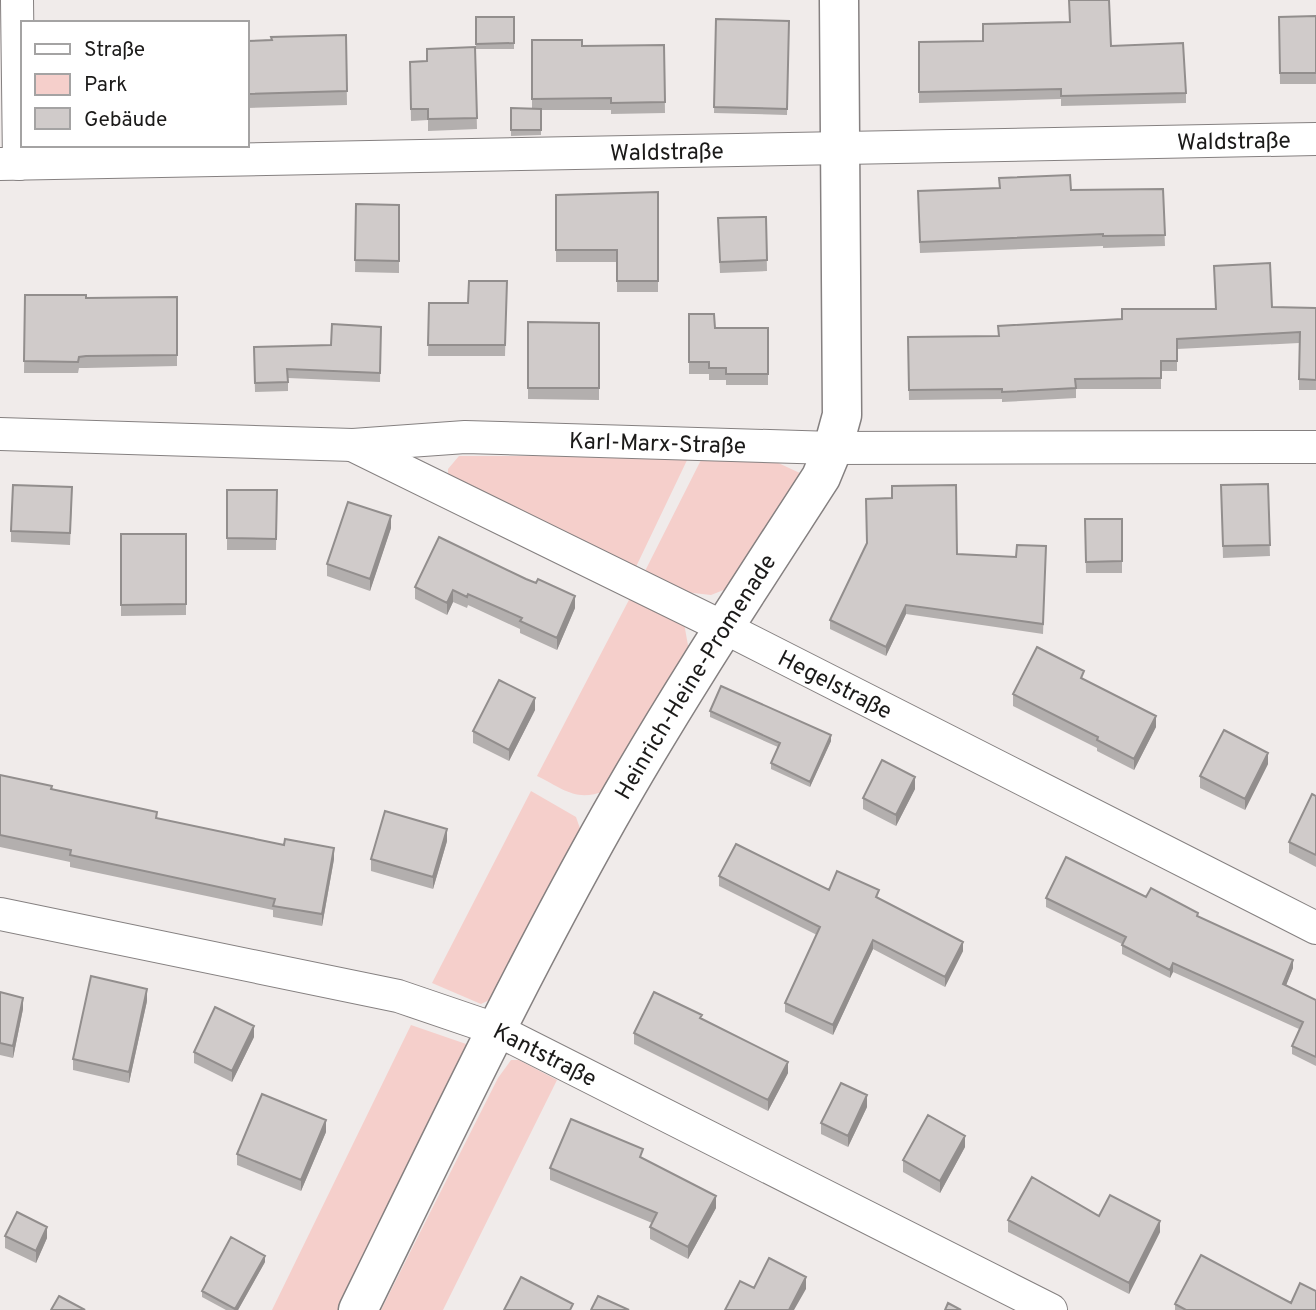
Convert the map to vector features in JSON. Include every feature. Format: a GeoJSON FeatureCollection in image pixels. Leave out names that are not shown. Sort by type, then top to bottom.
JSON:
{"type":"FeatureCollection","features":[{"type":"Feature","properties":{"kind":"street","name":"Waldstraße"},"geometry":{"type":"LineString","coordinates":[[17,0],[9,164],[1316,139]]}},
{"type":"Feature","properties":{"kind":"street","name":"Heinrich-Heine-Promenade"},"geometry":{"type":"LineString","coordinates":[[358,1310],[495,1030],[607,820],[723,627],[821,477],[833,448],[842,415],[839,0]]}},
{"type":"Feature","properties":{"kind":"street","name":"Karl-Marx-Straße"},"geometry":{"type":"LineString","coordinates":[[0,434],[353,445],[465,437],[833,448],[1316,447]]}},
{"type":"Feature","properties":{"kind":"street","name":"Hegelstraße"},"geometry":{"type":"LineString","coordinates":[[353,445],[723,627],[1316,928]]}},
{"type":"Feature","properties":{"kind":"street","name":"Kantstraße"},"geometry":{"type":"LineString","coordinates":[[0,914],[398,996],[495,1030],[1051,1310]]}},
{"type":"Feature","properties":{"kind":"green space"},"geometry":{"type":"Polygon","coordinates":[[[459,456],[689,456],[634,571],[448,479],[448,469],[459,456]]]}},
{"type":"Feature","properties":{"kind":"green space"},"geometry":{"type":"Polygon","coordinates":[[[701,460],[774,461],[802,474],[731,587],[711,595],[684,592],[642,577],[701,460]]]}},
{"type":"Feature","properties":{"kind":"green space"},"geometry":{"type":"Polygon","coordinates":[[[631,596],[684,623],[689,651],[605,791],[577,795],[537,776],[631,596]]]}},
{"type":"Feature","properties":{"kind":"green space"},"geometry":{"type":"Polygon","coordinates":[[[531,791],[576,817],[584,840],[498,996],[481,1004],[432,983],[531,791]]]}},
{"type":"Feature","properties":{"kind":"green space"},"geometry":{"type":"Polygon","coordinates":[[[411,1025],[469,1045],[344,1310],[272,1310],[411,1025]]]}},
{"type":"Feature","properties":{"kind":"green space"},"geometry":{"type":"Polygon","coordinates":[[[511,1060],[519,1060],[557,1080],[443,1310],[381,1310],[498,1078],[511,1060]]]}},
{"type":"Feature","properties":{"kind":"building"},"geometry":{"type":"Polygon","coordinates":[[[1069,0],[1109,0],[1111,46],[1183,43],[1186,93],[1061,96],[1061,89],[919,92],[919,42],[983,41],[983,24],[1070,22],[1069,0]]]}},
{"type":"Feature","properties":{"kind":"building"},"geometry":{"type":"Polygon","coordinates":[[[1316,16],[1316,73],[1280,73],[1279,17],[1316,16]]]}},
{"type":"Feature","properties":{"kind":"building"},"geometry":{"type":"Polygon","coordinates":[[[476,17],[514,17],[514,43],[476,44],[476,17]]]}},
{"type":"Feature","properties":{"kind":"building"},"geometry":{"type":"Polygon","coordinates":[[[716,19],[789,21],[787,109],[714,107],[716,19]]]}},
{"type":"Feature","properties":{"kind":"building"},"geometry":{"type":"Polygon","coordinates":[[[346,35],[347,91],[248,94],[248,41],[272,40],[271,37],[346,35]]]}},
{"type":"Feature","properties":{"kind":"building"},"geometry":{"type":"Polygon","coordinates":[[[532,40],[582,40],[582,46],[664,45],[665,102],[611,103],[611,98],[532,99],[532,40]]]}},
{"type":"Feature","properties":{"kind":"building"},"geometry":{"type":"Polygon","coordinates":[[[475,47],[477,118],[428,119],[428,109],[411,109],[410,62],[427,61],[427,49],[475,47]]]}},
{"type":"Feature","properties":{"kind":"building"},"geometry":{"type":"Polygon","coordinates":[[[511,108],[541,109],[541,130],[511,130],[511,108]]]}},
{"type":"Feature","properties":{"kind":"building"},"geometry":{"type":"Polygon","coordinates":[[[1070,175],[1071,190],[1163,189],[1165,235],[1103,234],[920,242],[918,191],[1000,188],[999,178],[1070,175]]]}},
{"type":"Feature","properties":{"kind":"building"},"geometry":{"type":"Polygon","coordinates":[[[658,192],[658,281],[617,281],[617,250],[556,250],[556,195],[658,192]]]}},
{"type":"Feature","properties":{"kind":"building"},"geometry":{"type":"Polygon","coordinates":[[[356,204],[399,205],[399,261],[355,260],[356,204]]]}},
{"type":"Feature","properties":{"kind":"building"},"geometry":{"type":"Polygon","coordinates":[[[766,217],[767,260],[720,262],[718,218],[766,217]]]}},
{"type":"Feature","properties":{"kind":"building"},"geometry":{"type":"Polygon","coordinates":[[[1270,263],[1272,307],[1316,308],[1316,380],[1299,379],[1300,332],[1177,339],[1177,361],[1161,361],[1161,378],[1075,379],[1076,388],[1002,392],[1002,389],[909,390],[908,337],[999,336],[998,326],[1122,319],[1122,309],[1216,309],[1214,266],[1270,263]]]}},
{"type":"Feature","properties":{"kind":"building"},"geometry":{"type":"Polygon","coordinates":[[[469,281],[507,281],[505,345],[428,345],[429,303],[468,303],[469,281]]]}},
{"type":"Feature","properties":{"kind":"building"},"geometry":{"type":"Polygon","coordinates":[[[25,295],[86,295],[86,298],[177,297],[177,355],[86,356],[79,357],[78,362],[24,361],[25,295]]]}},
{"type":"Feature","properties":{"kind":"building"},"geometry":{"type":"Polygon","coordinates":[[[689,314],[714,314],[715,328],[768,328],[768,374],[726,374],[726,368],[709,368],[709,362],[689,362],[689,314]]]}},
{"type":"Feature","properties":{"kind":"building"},"geometry":{"type":"Polygon","coordinates":[[[528,322],[599,323],[599,388],[528,388],[528,322]]]}},
{"type":"Feature","properties":{"kind":"building"},"geometry":{"type":"Polygon","coordinates":[[[332,324],[381,327],[380,373],[287,369],[288,382],[255,383],[254,347],[331,345],[332,324]]]}},
{"type":"Feature","properties":{"kind":"building"},"geometry":{"type":"Polygon","coordinates":[[[1268,484],[1270,545],[1223,546],[1221,485],[1268,484]]]}},
{"type":"Feature","properties":{"kind":"building"},"geometry":{"type":"Polygon","coordinates":[[[13,485],[72,487],[70,533],[11,531],[13,485]]]}},
{"type":"Feature","properties":{"kind":"building"},"geometry":{"type":"Polygon","coordinates":[[[956,485],[957,554],[1016,557],[1017,545],[1046,546],[1043,624],[906,605],[886,647],[830,620],[867,543],[866,499],[892,498],[892,486],[956,485]]]}},
{"type":"Feature","properties":{"kind":"building"},"geometry":{"type":"Polygon","coordinates":[[[227,490],[277,490],[276,539],[227,538],[227,490]]]}},
{"type":"Feature","properties":{"kind":"building"},"geometry":{"type":"Polygon","coordinates":[[[348,502],[391,516],[370,579],[327,564],[348,502]]]}},
{"type":"Feature","properties":{"kind":"building"},"geometry":{"type":"Polygon","coordinates":[[[1085,519],[1122,519],[1122,561],[1086,562],[1085,519]]]}},
{"type":"Feature","properties":{"kind":"building"},"geometry":{"type":"Polygon","coordinates":[[[121,534],[186,534],[186,604],[121,605],[121,534]]]}},
{"type":"Feature","properties":{"kind":"building"},"geometry":{"type":"Polygon","coordinates":[[[439,537],[526,579],[536,583],[538,579],[575,596],[557,638],[520,621],[522,618],[468,594],[467,597],[453,590],[447,603],[415,587],[439,537]]]}},
{"type":"Feature","properties":{"kind":"building"},"geometry":{"type":"Polygon","coordinates":[[[1037,647],[1084,671],[1081,678],[1156,716],[1134,759],[1097,740],[1098,737],[1013,694],[1037,647]]]}},
{"type":"Feature","properties":{"kind":"building"},"geometry":{"type":"Polygon","coordinates":[[[499,680],[535,698],[509,750],[473,731],[499,680]]]}},
{"type":"Feature","properties":{"kind":"building"},"geometry":{"type":"Polygon","coordinates":[[[721,686],[831,735],[810,782],[771,763],[780,743],[710,711],[721,686]]]}},
{"type":"Feature","properties":{"kind":"building"},"geometry":{"type":"Polygon","coordinates":[[[1224,730],[1268,753],[1245,799],[1200,776],[1224,730]]]}},
{"type":"Feature","properties":{"kind":"building"},"geometry":{"type":"Polygon","coordinates":[[[882,760],[915,777],[896,815],[863,798],[882,760]]]}},
{"type":"Feature","properties":{"kind":"building"},"geometry":{"type":"Polygon","coordinates":[[[0,775],[157,812],[156,818],[284,845],[285,839],[334,848],[322,914],[273,906],[275,899],[70,855],[71,850],[0,835],[0,775]]]}},
{"type":"Feature","properties":{"kind":"building"},"geometry":{"type":"Polygon","coordinates":[[[1312,794],[1316,796],[1316,855],[1289,842],[1312,794]]]}},
{"type":"Feature","properties":{"kind":"building"},"geometry":{"type":"Polygon","coordinates":[[[385,811],[447,829],[433,877],[371,859],[385,811]]]}},
{"type":"Feature","properties":{"kind":"building"},"geometry":{"type":"Polygon","coordinates":[[[736,844],[829,890],[837,871],[879,890],[876,897],[963,942],[945,977],[873,940],[833,1025],[785,1003],[820,927],[719,876],[736,844]]]}},
{"type":"Feature","properties":{"kind":"building"},"geometry":{"type":"Polygon","coordinates":[[[1066,857],[1146,897],[1151,888],[1198,913],[1197,916],[1293,960],[1283,984],[1316,1000],[1316,1057],[1292,1046],[1303,1022],[1173,963],[1170,970],[1122,945],[1126,937],[1046,898],[1066,857]]]}},
{"type":"Feature","properties":{"kind":"building"},"geometry":{"type":"Polygon","coordinates":[[[91,976],[147,989],[129,1072],[73,1059],[91,976]]]}},
{"type":"Feature","properties":{"kind":"building"},"geometry":{"type":"Polygon","coordinates":[[[0,992],[23,998],[13,1046],[0,1043],[0,992]]]}},
{"type":"Feature","properties":{"kind":"building"},"geometry":{"type":"Polygon","coordinates":[[[654,992],[788,1062],[768,1100],[634,1033],[654,992]]]}},
{"type":"Feature","properties":{"kind":"building"},"geometry":{"type":"Polygon","coordinates":[[[215,1007],[254,1026],[232,1071],[194,1052],[215,1007]]]}},
{"type":"Feature","properties":{"kind":"building"},"geometry":{"type":"Polygon","coordinates":[[[841,1083],[867,1095],[848,1136],[821,1123],[841,1083]]]}},
{"type":"Feature","properties":{"kind":"building"},"geometry":{"type":"Polygon","coordinates":[[[262,1094],[326,1120],[301,1180],[237,1154],[262,1094]]]}},
{"type":"Feature","properties":{"kind":"building"},"geometry":{"type":"Polygon","coordinates":[[[928,1115],[965,1136],[940,1181],[903,1160],[928,1115]]]}},
{"type":"Feature","properties":{"kind":"building"},"geometry":{"type":"Polygon","coordinates":[[[571,1119],[643,1149],[640,1157],[716,1196],[688,1247],[650,1227],[657,1213],[550,1168],[571,1119]]]}},
{"type":"Feature","properties":{"kind":"building"},"geometry":{"type":"Polygon","coordinates":[[[1032,1177],[1099,1216],[1110,1195],[1160,1221],[1129,1283],[1008,1220],[1032,1177]]]}},
{"type":"Feature","properties":{"kind":"building"},"geometry":{"type":"Polygon","coordinates":[[[17,1212],[47,1227],[36,1251],[5,1236],[17,1212]]]}},
{"type":"Feature","properties":{"kind":"building"},"geometry":{"type":"Polygon","coordinates":[[[231,1237],[265,1256],[235,1309],[202,1291],[231,1237]]]}},
{"type":"Feature","properties":{"kind":"building"},"geometry":{"type":"Polygon","coordinates":[[[1201,1255],[1291,1303],[1300,1283],[1316,1291],[1316,1310],[1186,1310],[1175,1304],[1201,1255]]]}},
{"type":"Feature","properties":{"kind":"building"},"geometry":{"type":"Polygon","coordinates":[[[769,1258],[806,1277],[789,1310],[725,1310],[740,1281],[754,1288],[769,1258]]]}},
{"type":"Feature","properties":{"kind":"building"},"geometry":{"type":"Polygon","coordinates":[[[521,1277],[573,1304],[570,1310],[504,1310],[521,1277]]]}},
{"type":"Feature","properties":{"kind":"building"},"geometry":{"type":"Polygon","coordinates":[[[59,1296],[85,1310],[51,1310],[59,1296]]]}},
{"type":"Feature","properties":{"kind":"building"},"geometry":{"type":"Polygon","coordinates":[[[598,1296],[629,1310],[591,1310],[598,1296]]]}},
{"type":"Feature","properties":{"kind":"building"},"geometry":{"type":"Polygon","coordinates":[[[948,1303],[961,1310],[945,1310],[948,1303]]]}}]}
